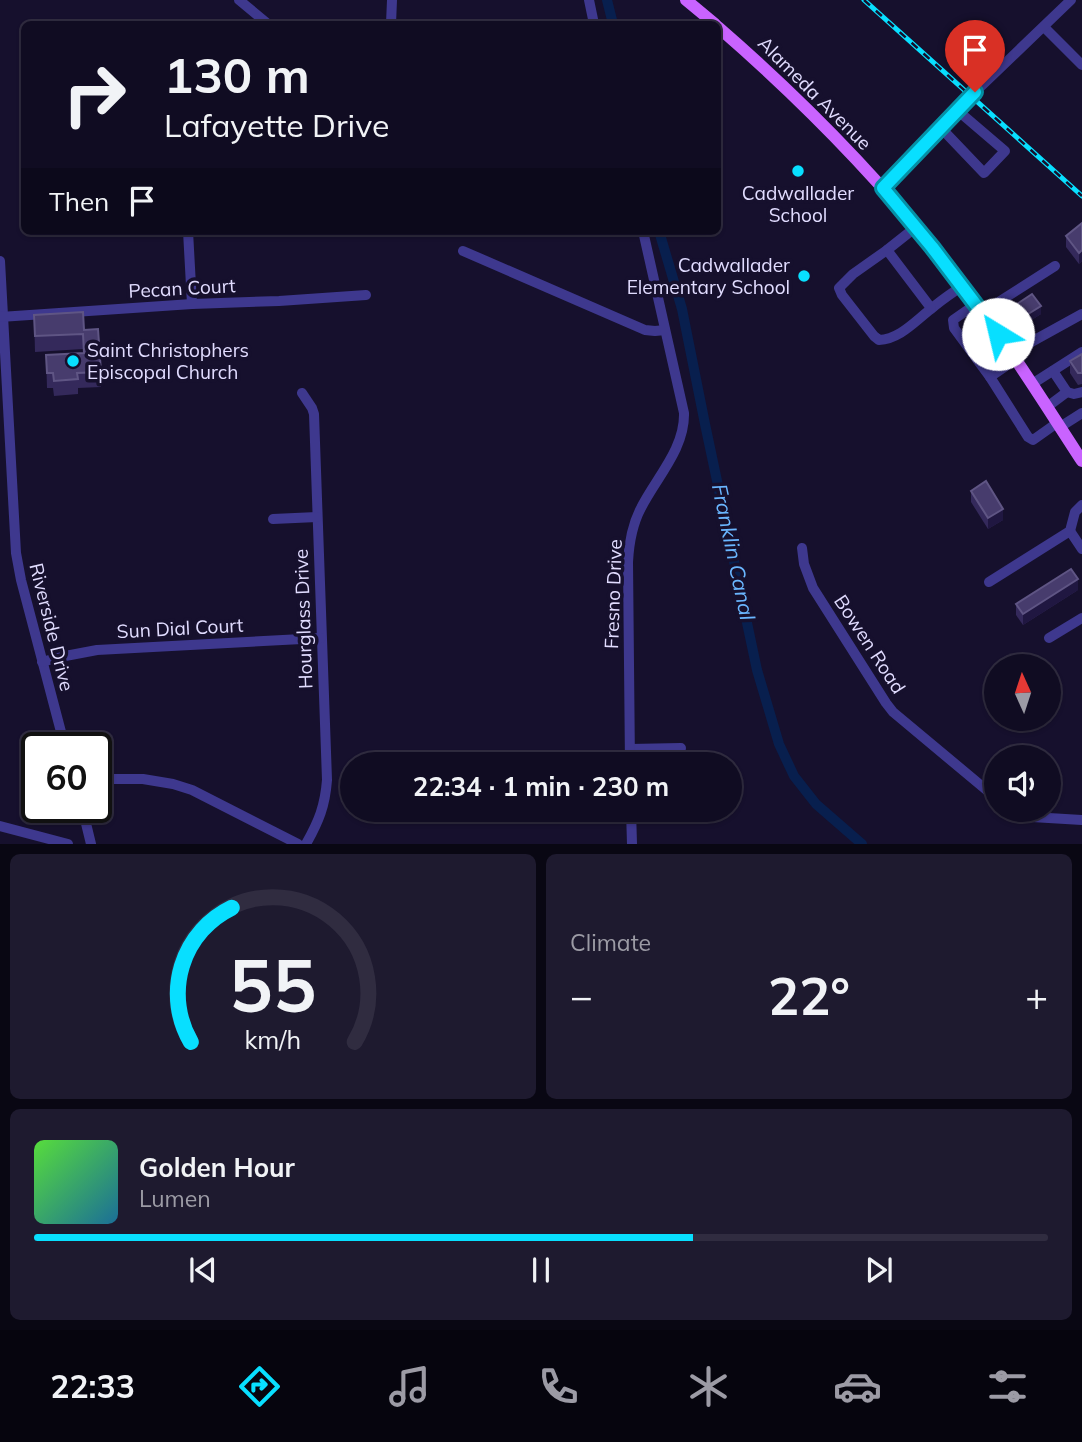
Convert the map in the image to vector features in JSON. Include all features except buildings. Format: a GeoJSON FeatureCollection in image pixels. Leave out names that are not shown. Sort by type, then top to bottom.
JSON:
{"type":"FeatureCollection","features":[{"type":"Feature","properties":{"kind":"main road","name":"Alameda Avenue"},"geometry":{"type":"LineString","coordinates":[[686,0],[710,21]]}},
{"type":"Feature","properties":{"kind":"main road","name":"Alameda Avenue"},"geometry":{"type":"LineString","coordinates":[[721,30],[777,79],[883,188],[916,227],[980,308],[1082,461]]}},
{"type":"Feature","properties":{"kind":"street"},"geometry":{"type":"LineString","coordinates":[[239,0],[264,21]]}},
{"type":"Feature","properties":{"kind":"street"},"geometry":{"type":"LineString","coordinates":[[391,21],[392,0]]}},
{"type":"Feature","properties":{"kind":"street"},"geometry":{"type":"LineString","coordinates":[[589,0],[593,21]]}},
{"type":"Feature","properties":{"kind":"street"},"geometry":{"type":"LineString","coordinates":[[883,188],[957,110],[1071,0]]}},
{"type":"Feature","properties":{"kind":"street"},"geometry":{"type":"LineString","coordinates":[[1044,27],[1082,65]]}},
{"type":"Feature","properties":{"kind":"street"},"geometry":{"type":"LineString","coordinates":[[941,128],[984,173],[1005,151],[957,110]]}},
{"type":"Feature","properties":{"kind":"street"},"geometry":{"type":"LineString","coordinates":[[916,227],[853,274],[839,288],[842,295],[879,340],[888,340],[899,335],[962,286]]}},
{"type":"Feature","properties":{"kind":"street"},"geometry":{"type":"LineString","coordinates":[[188,235],[192,304]]}},
{"type":"Feature","properties":{"kind":"street","name":"Fresno Drive"},"geometry":{"type":"LineString","coordinates":[[630,752],[630,541],[640,509],[680,441],[684,421],[644,235]]}},
{"type":"Feature","properties":{"kind":"street"},"geometry":{"type":"LineString","coordinates":[[887,250],[931,308]]}},
{"type":"Feature","properties":{"kind":"street"},"geometry":{"type":"LineString","coordinates":[[463,251],[645,330],[665,330]]}},
{"type":"Feature","properties":{"kind":"street","name":"Riverside Drive"},"geometry":{"type":"LineString","coordinates":[[0,261],[5,443],[16,553],[61,732]]}},
{"type":"Feature","properties":{"kind":"street"},"geometry":{"type":"LineString","coordinates":[[1055,266],[953,320],[954,328],[990,377],[1028,437],[1033,440],[1082,413]]}},
{"type":"Feature","properties":{"kind":"street","name":"Pecan Court"},"geometry":{"type":"LineString","coordinates":[[1,316],[366,295]]}},
{"type":"Feature","properties":{"kind":"street"},"geometry":{"type":"LineString","coordinates":[[990,377],[1033,341],[1082,314]]}},
{"type":"Feature","properties":{"kind":"street"},"geometry":{"type":"LineString","coordinates":[[1032,384],[1082,352]]}},
{"type":"Feature","properties":{"kind":"street"},"geometry":{"type":"LineString","coordinates":[[1053,370],[1067,393]]}},
{"type":"Feature","properties":{"kind":"street"},"geometry":{"type":"LineString","coordinates":[[1047,407],[1067,393],[1082,392]]}},
{"type":"Feature","properties":{"kind":"street","name":"Hourglass Drive"},"geometry":{"type":"LineString","coordinates":[[302,393],[314,414],[327,780],[326,796],[318,822],[306,844]]}},
{"type":"Feature","properties":{"kind":"street"},"geometry":{"type":"LineString","coordinates":[[989,582],[1070,531],[1075,512],[1082,505]]}},
{"type":"Feature","properties":{"kind":"street"},"geometry":{"type":"LineString","coordinates":[[274,519],[317,517]]}},
{"type":"Feature","properties":{"kind":"street"},"geometry":{"type":"LineString","coordinates":[[1070,531],[1082,549]]}},
{"type":"Feature","properties":{"kind":"street","name":"Bowen Road"},"geometry":{"type":"LineString","coordinates":[[802,548],[808,579],[886,703],[893,712],[984,788]]}},
{"type":"Feature","properties":{"kind":"street"},"geometry":{"type":"LineString","coordinates":[[1049,638],[1082,618]]}},
{"type":"Feature","properties":{"kind":"street","name":"Sun Dial Court"},"geometry":{"type":"LineString","coordinates":[[42,662],[97,650],[321,638]]}},
{"type":"Feature","properties":{"kind":"street"},"geometry":{"type":"LineString","coordinates":[[630,748],[681,748]]}},
{"type":"Feature","properties":{"kind":"street"},"geometry":{"type":"LineString","coordinates":[[112,779],[143,779],[192,790],[298,844]]}},
{"type":"Feature","properties":{"kind":"street"},"geometry":{"type":"LineString","coordinates":[[1061,819],[1082,820]]}},
{"type":"Feature","properties":{"kind":"street"},"geometry":{"type":"LineString","coordinates":[[631,822],[632,844]]}},
{"type":"Feature","properties":{"kind":"street"},"geometry":{"type":"LineString","coordinates":[[86,823],[91,844]]}},
{"type":"Feature","properties":{"kind":"street"},"geometry":{"type":"LineString","coordinates":[[0,826],[68,844]]}},
{"type":"Feature","properties":{"kind":"waterway","name":"Franklin Canal"},"geometry":{"type":"LineString","coordinates":[[607,0],[612,21]]}},
{"type":"Feature","properties":{"kind":"waterway","name":"Franklin Canal"},"geometry":{"type":"LineString","coordinates":[[660,235],[682,309],[757,670],[779,744],[794,776],[816,804],[862,844]]}},
{"type":"Feature","properties":{"kind":"railway"},"geometry":{"type":"LineString","coordinates":[[864,0],[1082,196]]}},
{"type":"Feature","properties":{"kind":"place","name":"Cadwallader School"},"geometry":{"type":"Point","coordinates":[798,171]}},
{"type":"Feature","properties":{"kind":"place","name":"Cadwallader Elementary School"},"geometry":{"type":"Point","coordinates":[804,276]}},
{"type":"Feature","properties":{"kind":"place","name":"Saint Christophers Episcopal Church"},"geometry":{"type":"Point","coordinates":[73,361]}},
{"type":"Feature","properties":{"kind":"route"},"geometry":{"type":"LineString","coordinates":[[975,92],[883,188],[998,334]]}}]}
